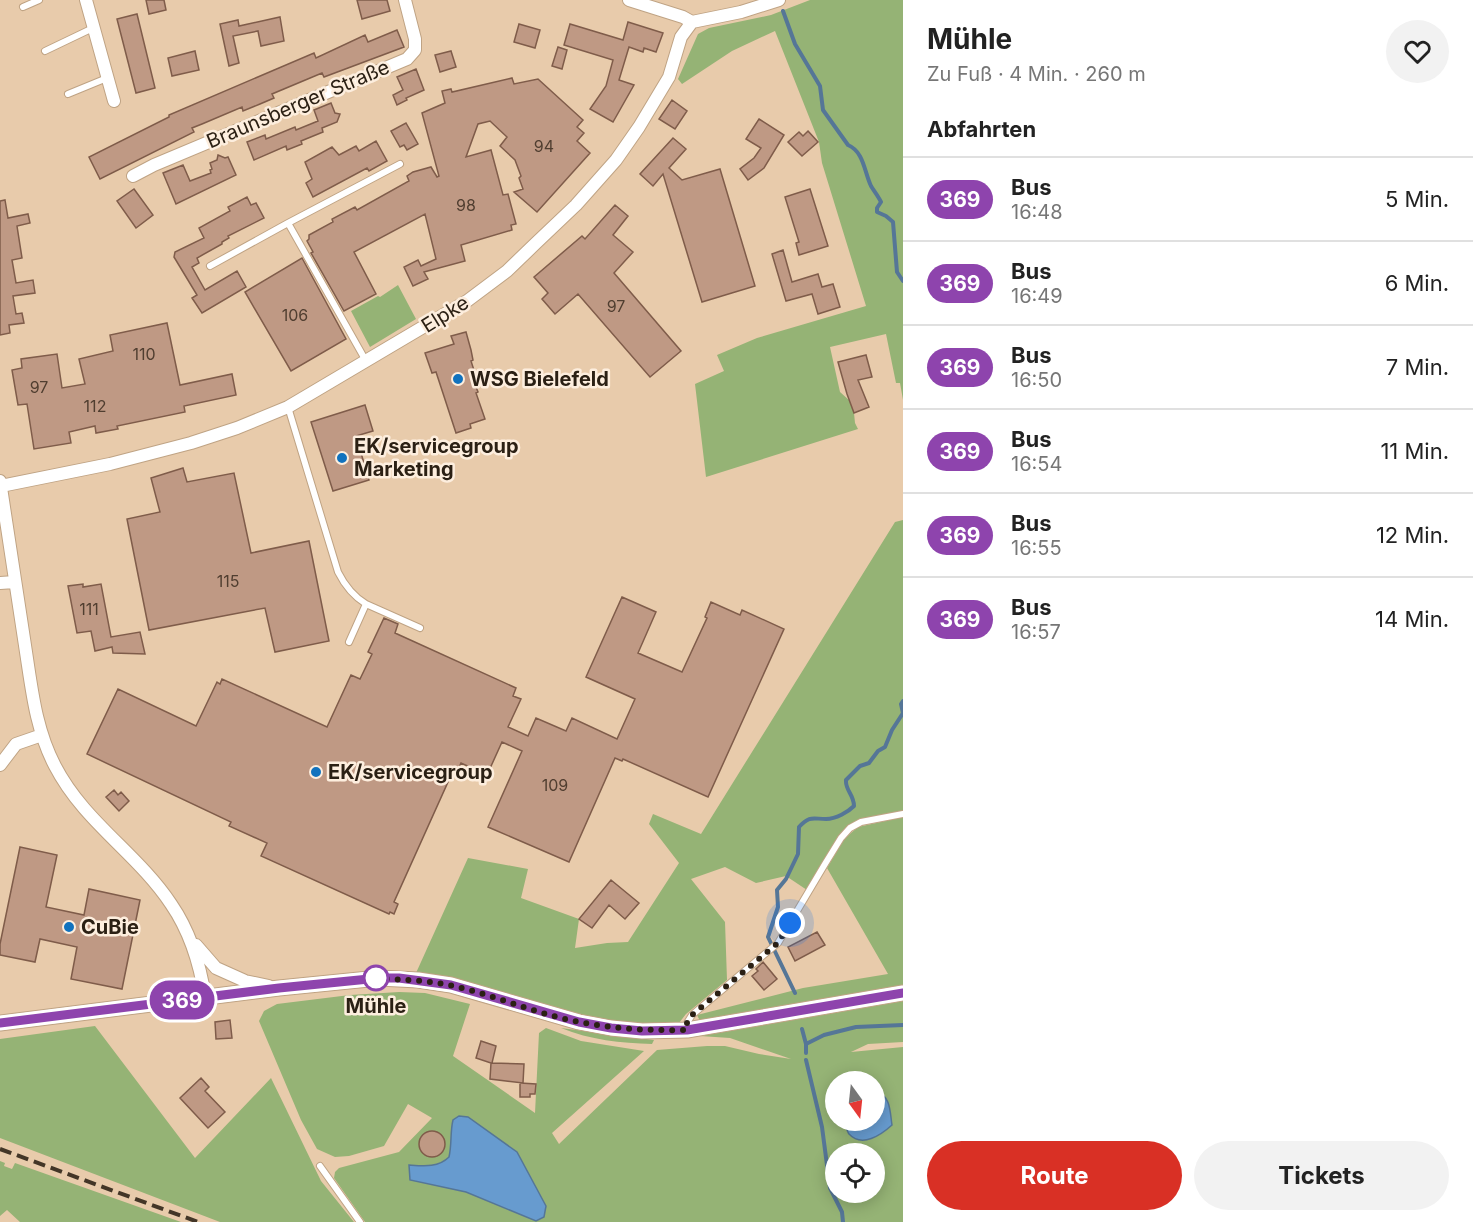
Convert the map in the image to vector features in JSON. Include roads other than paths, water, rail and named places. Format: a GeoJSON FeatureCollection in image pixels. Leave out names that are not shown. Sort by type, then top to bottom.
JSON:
{"type":"FeatureCollection","features":[{"type":"Feature","properties":{"kind":"street"},"geometry":{"type":"LineString","coordinates":[[86,0],[114,101]]}},
{"type":"Feature","properties":{"kind":"street","name":"Braunsberger Straße"},"geometry":{"type":"LineString","coordinates":[[133,176],[154,165],[407,59],[415,50],[415,39],[405,0]]}},
{"type":"Feature","properties":{"kind":"street"},"geometry":{"type":"LineString","coordinates":[[629,0],[692,22],[741,12],[779,0]]}},
{"type":"Feature","properties":{"kind":"street","name":"Elpke"},"geometry":{"type":"LineString","coordinates":[[1,486],[100,466],[237,428],[288,407],[467,301],[507,271],[576,205],[616,160],[669,77],[681,37],[692,22]]}},
{"type":"Feature","properties":{"kind":"street"},"geometry":{"type":"LineString","coordinates":[[0,481],[35,708],[42,735],[55,766],[73,795],[97,825],[163,893],[180,918],[200,966],[205,997]]}},
{"type":"Feature","properties":{"kind":"street"},"geometry":{"type":"LineString","coordinates":[[0,583],[15,582]]}},
{"type":"Feature","properties":{"kind":"street"},"geometry":{"type":"LineString","coordinates":[[0,764],[16,744],[42,735]]}},
{"type":"Feature","properties":{"kind":"street"},"geometry":{"type":"LineString","coordinates":[[189,937],[216,968],[245,981],[279,988]]}},
{"type":"Feature","properties":{"kind":"street"},"geometry":{"type":"LineString","coordinates":[[0,1023],[279,988],[370,979],[418,980],[451,985],[579,1022],[642,1031],[687,1030],[903,993]]}},
{"type":"Feature","properties":{"kind":"lane"},"geometry":{"type":"LineString","coordinates":[[23,7],[39,0]]}},
{"type":"Feature","properties":{"kind":"lane"},"geometry":{"type":"LineString","coordinates":[[45,51],[94,28]]}},
{"type":"Feature","properties":{"kind":"lane"},"geometry":{"type":"LineString","coordinates":[[68,94],[107,78]]}},
{"type":"Feature","properties":{"kind":"lane"},"geometry":{"type":"LineString","coordinates":[[210,266],[400,164]]}},
{"type":"Feature","properties":{"kind":"lane"},"geometry":{"type":"LineString","coordinates":[[288,224],[366,361]]}},
{"type":"Feature","properties":{"kind":"lane"},"geometry":{"type":"LineString","coordinates":[[288,407],[338,572],[351,592],[366,604],[420,628]]}},
{"type":"Feature","properties":{"kind":"lane"},"geometry":{"type":"LineString","coordinates":[[349,642],[366,604]]}},
{"type":"Feature","properties":{"kind":"lane"},"geometry":{"type":"LineString","coordinates":[[687,1030],[687,1023],[692,1015],[778,943],[830,855],[850,828],[861,822],[903,814]]}},
{"type":"Feature","properties":{"kind":"lane"},"geometry":{"type":"LineString","coordinates":[[320,1166],[360,1222]]}},
{"type":"Feature","properties":{"kind":"water"},"geometry":{"type":"Polygon","coordinates":[[[885,1097],[890,1110],[892,1125],[885,1131],[885,1097]]]}},
{"type":"Feature","properties":{"kind":"water"},"geometry":{"type":"Polygon","coordinates":[[[459,1116],[468,1117],[517,1152],[546,1206],[544,1217],[536,1221],[466,1192],[410,1180],[409,1165],[435,1165],[449,1157],[453,1120],[459,1116]]]}},
{"type":"Feature","properties":{"kind":"water"},"geometry":{"type":"Polygon","coordinates":[[[848,1131],[884,1131],[865,1140],[854,1138],[848,1131]]]}},
{"type":"Feature","properties":{"kind":"waterway"},"geometry":{"type":"LineString","coordinates":[[783,11],[795,44],[820,86],[823,110],[848,145],[860,157],[871,186],[881,202],[877,212],[893,222],[897,272],[903,281]]}},
{"type":"Feature","properties":{"kind":"waterway"},"geometry":{"type":"LineString","coordinates":[[903,701],[901,704],[903,713]]}},
{"type":"Feature","properties":{"kind":"waterway"},"geometry":{"type":"LineString","coordinates":[[795,993],[768,937],[778,907],[777,890],[786,879],[798,854],[799,827],[809,819],[830,819],[845,813],[854,806],[846,780],[860,766],[869,763],[878,751],[885,747],[903,713]]}},
{"type":"Feature","properties":{"kind":"waterway"},"geometry":{"type":"LineString","coordinates":[[806,1053],[806,1044],[824,1035],[856,1027],[903,1025]]}},
{"type":"Feature","properties":{"kind":"waterway"},"geometry":{"type":"LineString","coordinates":[[802,1029],[806,1044]]}},
{"type":"Feature","properties":{"kind":"waterway"},"geometry":{"type":"LineString","coordinates":[[806,1060],[822,1127],[830,1188],[842,1212],[843,1222]]}},
{"type":"Feature","properties":{"kind":"railway"},"geometry":{"type":"LineString","coordinates":[[0,1149],[198,1222]]}},
{"type":"Feature","properties":{"kind":"place","name":"WSG Bielefeld"},"geometry":{"type":"Point","coordinates":[458,379]}},
{"type":"Feature","properties":{"kind":"place","name":"EK/servicegroup Marketing"},"geometry":{"type":"Point","coordinates":[342,458]}},
{"type":"Feature","properties":{"kind":"place","name":"EK/servicegroup"},"geometry":{"type":"Point","coordinates":[316,772]}},
{"type":"Feature","properties":{"kind":"place","name":"CuBie"},"geometry":{"type":"Point","coordinates":[69,927]}},
{"type":"Feature","properties":{"kind":"place","name":"Mühle"},"geometry":{"type":"Point","coordinates":[376,978]}}]}
